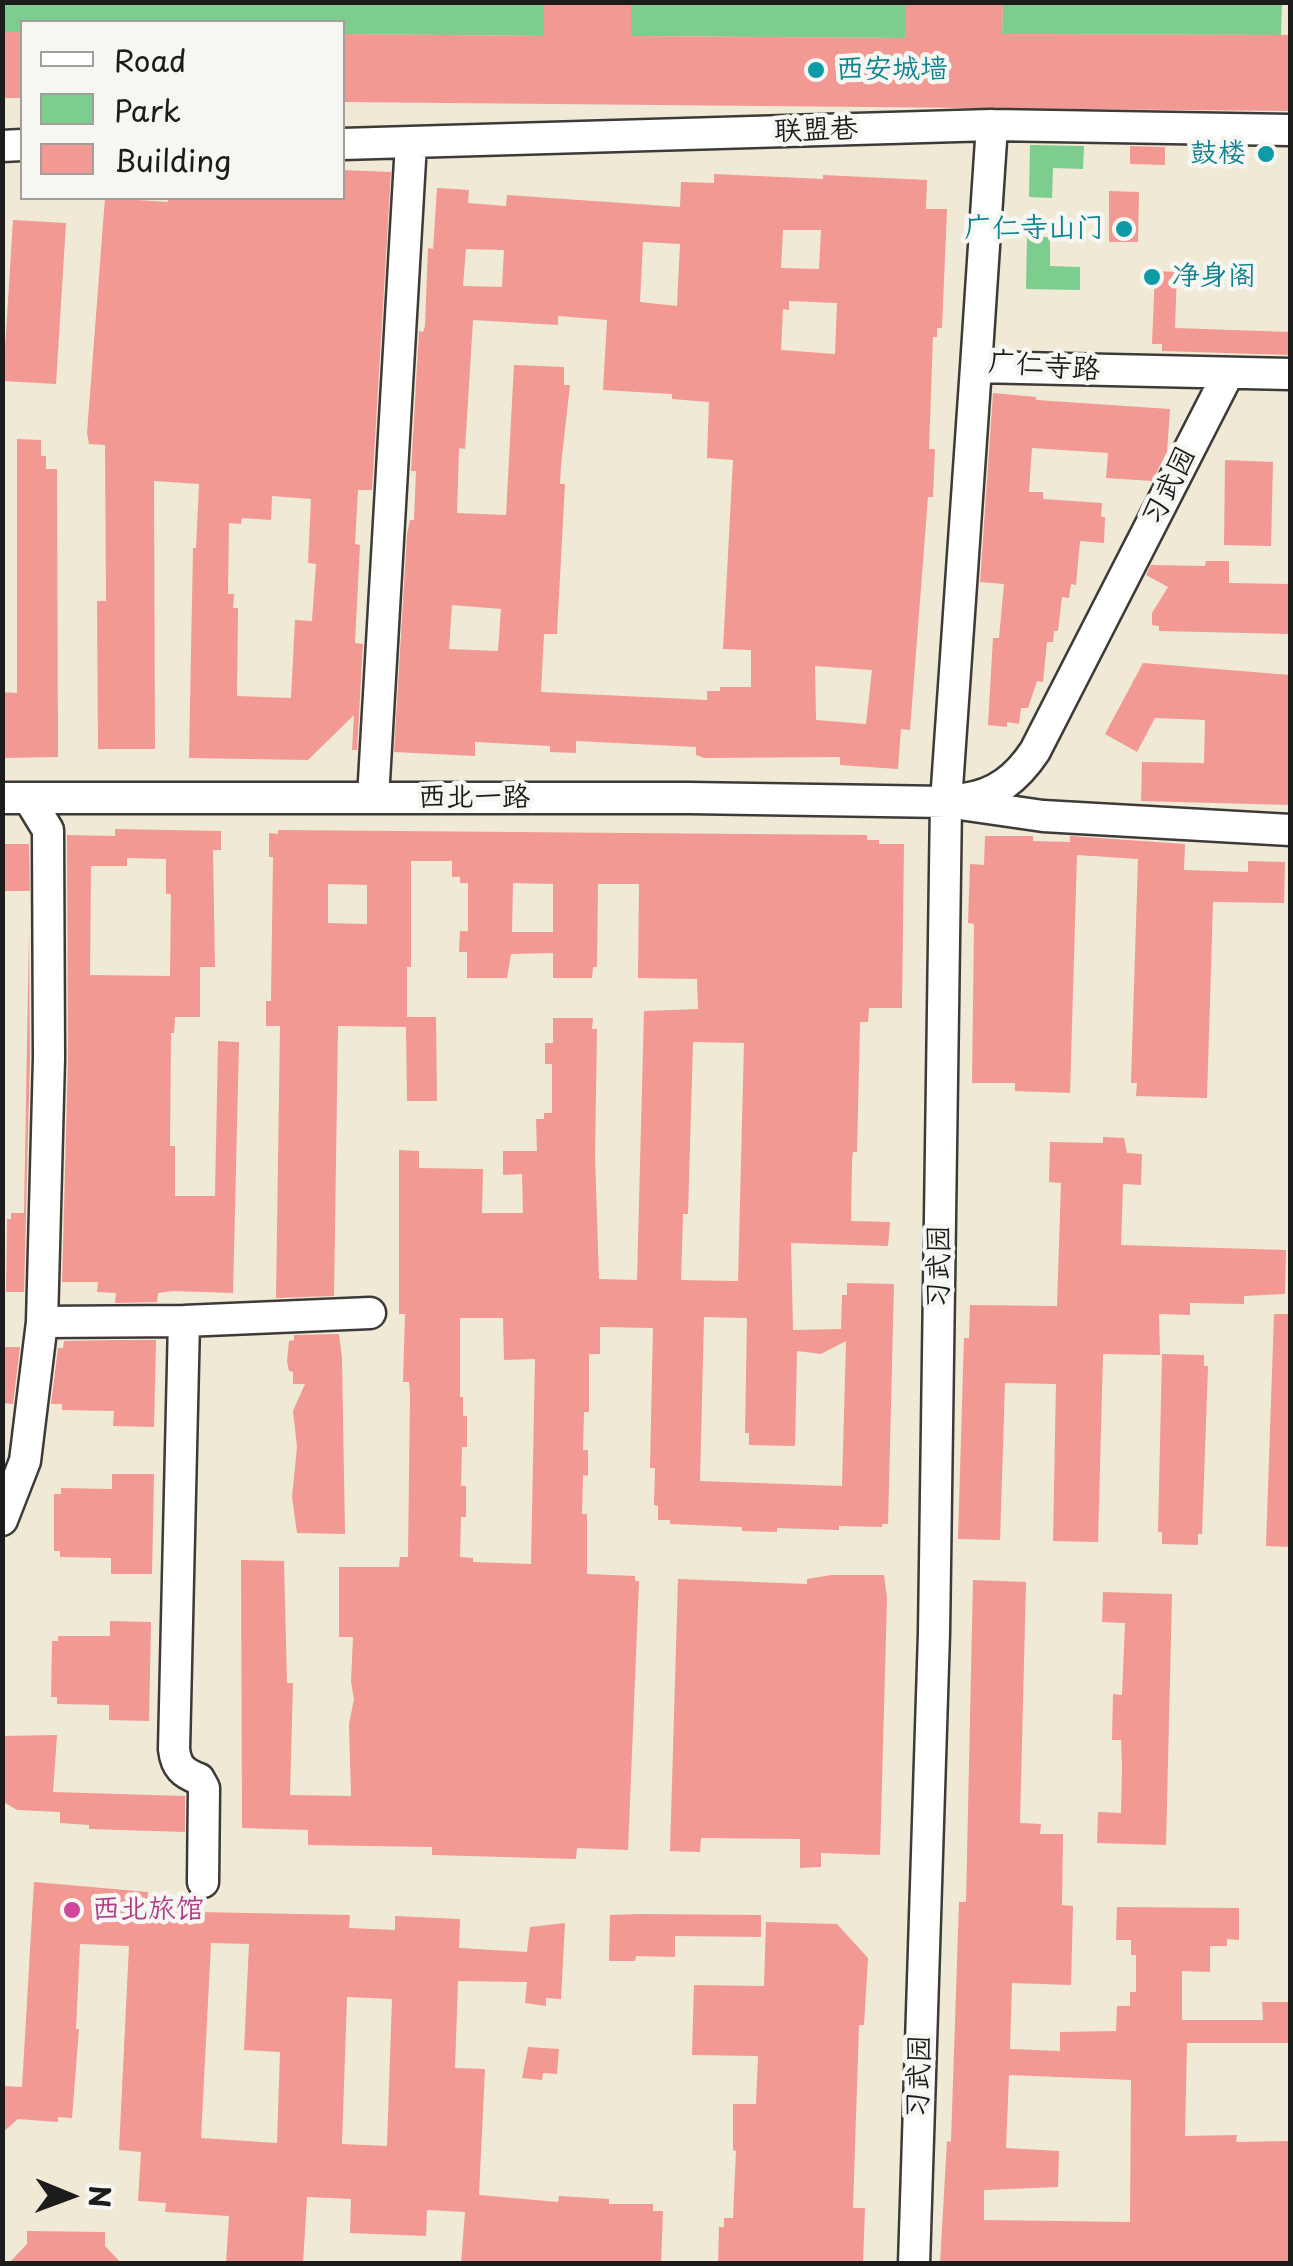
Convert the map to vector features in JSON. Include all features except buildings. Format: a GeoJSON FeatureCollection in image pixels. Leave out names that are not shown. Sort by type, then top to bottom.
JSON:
{"type":"FeatureCollection","features":[{"type":"Feature","properties":{"kind":"street","name":"联盟巷"},"geometry":{"type":"LineString","coordinates":[[345,144],[992,125],[1290,130]]}},
{"type":"Feature","properties":{"kind":"street","name":"广仁寺路"},"geometry":{"type":"LineString","coordinates":[[992,125],[976,367],[1290,374]]}},
{"type":"Feature","properties":{"kind":"street"},"geometry":{"type":"LineString","coordinates":[[373,798],[411,144]]}},
{"type":"Feature","properties":{"kind":"street"},"geometry":{"type":"LineString","coordinates":[[976,367],[946,802],[1043,816],[1290,830]]}},
{"type":"Feature","properties":{"kind":"street","name":"习武园"},"geometry":{"type":"LineString","coordinates":[[914,2264],[936,1542],[946,802],[995,790],[1012,780],[1035,751],[1228,374]]}},
{"type":"Feature","properties":{"kind":"street","name":"西北一路"},"geometry":{"type":"LineString","coordinates":[[16,799],[689,798],[946,802]]}},
{"type":"Feature","properties":{"kind":"street"},"geometry":{"type":"LineString","coordinates":[[2,1520],[25,1462],[42,1322],[49,1058],[48,830],[16,799]]}},
{"type":"Feature","properties":{"kind":"street"},"geometry":{"type":"LineString","coordinates":[[42,1322],[370,1313]]}},
{"type":"Feature","properties":{"kind":"street"},"geometry":{"type":"LineString","coordinates":[[184,1321],[174,1750],[176,1763],[199,1779],[204,1788],[202,1882]]}},
{"type":"Feature","properties":{"kind":"green space"},"geometry":{"type":"Polygon","coordinates":[[[3,3],[544,3],[544,36],[345,34],[345,20],[20,20],[20,32],[3,32],[3,3]]]}},
{"type":"Feature","properties":{"kind":"green space"},"geometry":{"type":"Polygon","coordinates":[[[631,3],[905,3],[905,38],[631,36],[631,3]]]}},
{"type":"Feature","properties":{"kind":"green space"},"geometry":{"type":"Polygon","coordinates":[[[1003,3],[1282,3],[1281,35],[1002,34],[1003,3]]]}},
{"type":"Feature","properties":{"kind":"green space"},"geometry":{"type":"Polygon","coordinates":[[[1030,145],[1084,146],[1083,169],[1053,168],[1052,198],[1029,197],[1030,145]]]}},
{"type":"Feature","properties":{"kind":"green space"},"geometry":{"type":"Polygon","coordinates":[[[1027,237],[1050,237],[1050,266],[1080,267],[1080,290],[1026,289],[1027,237]]]}},
{"type":"Feature","properties":{"kind":"place","name":"西安城墙"},"geometry":{"type":"Point","coordinates":[816,70]}},
{"type":"Feature","properties":{"kind":"place","name":"鼓楼"},"geometry":{"type":"Point","coordinates":[1266,154]}},
{"type":"Feature","properties":{"kind":"place","name":"广仁寺山门"},"geometry":{"type":"Point","coordinates":[1124,229]}},
{"type":"Feature","properties":{"kind":"place","name":"净身阁"},"geometry":{"type":"Point","coordinates":[1152,277]}},
{"type":"Feature","properties":{"kind":"place","name":"西北旅馆"},"geometry":{"type":"Point","coordinates":[72,1910]}}]}
